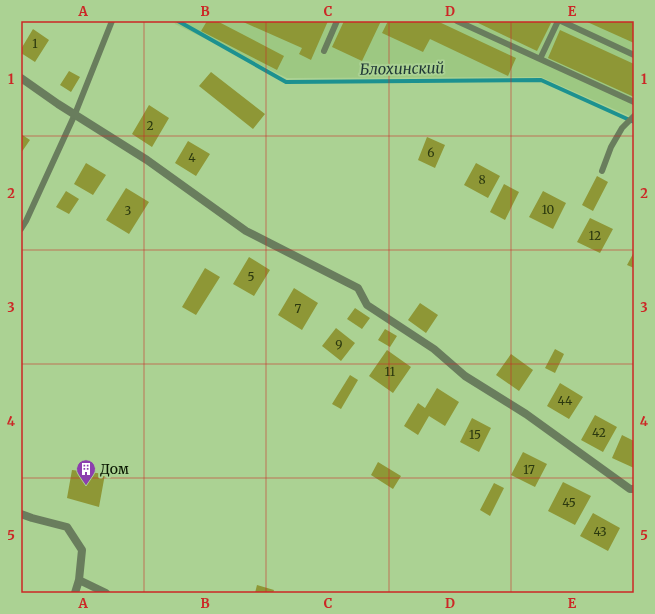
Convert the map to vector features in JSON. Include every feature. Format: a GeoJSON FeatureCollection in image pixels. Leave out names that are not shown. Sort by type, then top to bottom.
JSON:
{"type":"FeatureCollection","features":[{"type":"Feature","properties":{"kind":"street"},"geometry":{"type":"LineString","coordinates":[[21,78],[146,160],[246,231],[358,288],[367,305],[434,350],[465,376],[526,414],[630,489],[634,489]]}},
{"type":"Feature","properties":{"kind":"street"},"geometry":{"type":"LineString","coordinates":[[21,514],[67,527],[82,550],[79,580],[75,593]]}},
{"type":"Feature","properties":{"kind":"street"},"geometry":{"type":"LineString","coordinates":[[79,580],[106,593]]}},
{"type":"Feature","properties":{"kind":"lane"},"geometry":{"type":"LineString","coordinates":[[21,229],[75,114],[112,21]]}},
{"type":"Feature","properties":{"kind":"lane"},"geometry":{"type":"LineString","coordinates":[[324,51],[337,21]]}},
{"type":"Feature","properties":{"kind":"lane"},"geometry":{"type":"LineString","coordinates":[[457,21],[634,102]]}},
{"type":"Feature","properties":{"kind":"lane"},"geometry":{"type":"LineString","coordinates":[[540,59],[558,21]]}},
{"type":"Feature","properties":{"kind":"lane"},"geometry":{"type":"LineString","coordinates":[[566,22],[634,55]]}},
{"type":"Feature","properties":{"kind":"lane"},"geometry":{"type":"LineString","coordinates":[[602,171],[611,147],[622,128],[634,116]]}},
{"type":"Feature","properties":{"kind":"shaded area"},"geometry":{"type":"Polygon","coordinates":[[[174,21],[634,21],[634,118],[541,77],[287,78],[175,24],[174,21]]]}},
{"type":"Feature","properties":{"kind":"building"},"geometry":{"type":"Polygon","coordinates":[[[207,21],[217,21],[284,56],[277,70],[201,31],[207,21]]]}},
{"type":"Feature","properties":{"kind":"building"},"geometry":{"type":"Polygon","coordinates":[[[241,21],[328,21],[311,60],[299,54],[302,48],[241,21]]]}},
{"type":"Feature","properties":{"kind":"building"},"geometry":{"type":"Polygon","coordinates":[[[344,21],[381,21],[362,61],[332,47],[344,21]]]}},
{"type":"Feature","properties":{"kind":"building"},"geometry":{"type":"Polygon","coordinates":[[[388,21],[437,21],[516,58],[508,76],[430,39],[423,52],[382,33],[388,21]]]}},
{"type":"Feature","properties":{"kind":"building"},"geometry":{"type":"Polygon","coordinates":[[[474,21],[547,21],[551,23],[537,51],[474,21]]]}},
{"type":"Feature","properties":{"kind":"building"},"geometry":{"type":"Polygon","coordinates":[[[585,21],[634,21],[634,43],[585,21]]]}},
{"type":"Feature","properties":{"kind":"building"},"geometry":{"type":"Polygon","coordinates":[[[33,29],[49,40],[35,62],[21,53],[21,49],[33,29]]]}},
{"type":"Feature","properties":{"kind":"building"},"geometry":{"type":"Polygon","coordinates":[[[560,30],[634,64],[634,97],[548,58],[560,30]]]}},
{"type":"Feature","properties":{"kind":"building"},"geometry":{"type":"Polygon","coordinates":[[[69,71],[80,77],[71,92],[60,85],[69,71]]]}},
{"type":"Feature","properties":{"kind":"building"},"geometry":{"type":"Polygon","coordinates":[[[211,72],[265,114],[253,129],[199,86],[211,72]]]}},
{"type":"Feature","properties":{"kind":"building"},"geometry":{"type":"Polygon","coordinates":[[[149,105],[169,118],[152,147],[132,134],[149,105]]]}},
{"type":"Feature","properties":{"kind":"building"},"geometry":{"type":"Polygon","coordinates":[[[21,134],[30,140],[21,153],[21,134]]]}},
{"type":"Feature","properties":{"kind":"building"},"geometry":{"type":"Polygon","coordinates":[[[427,137],[445,145],[435,168],[418,160],[427,137]]]}},
{"type":"Feature","properties":{"kind":"building"},"geometry":{"type":"Polygon","coordinates":[[[188,141],[210,154],[196,176],[175,163],[188,141]]]}},
{"type":"Feature","properties":{"kind":"building"},"geometry":{"type":"Polygon","coordinates":[[[86,163],[106,175],[93,195],[74,184],[86,163]]]}},
{"type":"Feature","properties":{"kind":"building"},"geometry":{"type":"Polygon","coordinates":[[[476,163],[500,176],[488,198],[464,185],[476,163]]]}},
{"type":"Feature","properties":{"kind":"building"},"geometry":{"type":"Polygon","coordinates":[[[597,176],[608,182],[593,211],[582,205],[597,176]]]}},
{"type":"Feature","properties":{"kind":"building"},"geometry":{"type":"Polygon","coordinates":[[[504,184],[519,192],[505,220],[490,212],[504,184]]]}},
{"type":"Feature","properties":{"kind":"building"},"geometry":{"type":"Polygon","coordinates":[[[126,188],[149,202],[129,234],[106,220],[126,188]]]}},
{"type":"Feature","properties":{"kind":"building"},"geometry":{"type":"Polygon","coordinates":[[[66,191],[79,199],[69,214],[56,207],[66,191]]]}},
{"type":"Feature","properties":{"kind":"building"},"geometry":{"type":"Polygon","coordinates":[[[543,191],[566,203],[553,229],[529,217],[543,191]]]}},
{"type":"Feature","properties":{"kind":"building"},"geometry":{"type":"Polygon","coordinates":[[[590,218],[613,229],[600,253],[577,242],[590,218]]]}},
{"type":"Feature","properties":{"kind":"building"},"geometry":{"type":"Polygon","coordinates":[[[634,252],[634,268],[627,265],[634,252]]]}},
{"type":"Feature","properties":{"kind":"building"},"geometry":{"type":"Polygon","coordinates":[[[249,257],[270,270],[254,296],[233,284],[249,257]]]}},
{"type":"Feature","properties":{"kind":"building"},"geometry":{"type":"Polygon","coordinates":[[[205,268],[220,277],[196,315],[182,307],[205,268]]]}},
{"type":"Feature","properties":{"kind":"building"},"geometry":{"type":"Polygon","coordinates":[[[294,288],[318,303],[302,330],[278,315],[294,288]]]}},
{"type":"Feature","properties":{"kind":"building"},"geometry":{"type":"Polygon","coordinates":[[[420,303],[438,315],[426,333],[408,320],[420,303]]]}},
{"type":"Feature","properties":{"kind":"building"},"geometry":{"type":"Polygon","coordinates":[[[355,308],[370,318],[362,329],[347,319],[355,308]]]}},
{"type":"Feature","properties":{"kind":"building"},"geometry":{"type":"Polygon","coordinates":[[[336,328],[355,343],[341,361],[322,346],[336,328]]]}},
{"type":"Feature","properties":{"kind":"building"},"geometry":{"type":"Polygon","coordinates":[[[385,329],[397,336],[390,347],[378,340],[385,329]]]}},
{"type":"Feature","properties":{"kind":"building"},"geometry":{"type":"Polygon","coordinates":[[[555,349],[564,354],[555,373],[545,368],[555,349]]]}},
{"type":"Feature","properties":{"kind":"building"},"geometry":{"type":"Polygon","coordinates":[[[387,350],[411,367],[393,393],[369,376],[387,350]]]}},
{"type":"Feature","properties":{"kind":"building"},"geometry":{"type":"Polygon","coordinates":[[[511,354],[533,370],[519,391],[496,375],[511,354]]]}},
{"type":"Feature","properties":{"kind":"building"},"geometry":{"type":"Polygon","coordinates":[[[350,375],[358,380],[341,409],[332,404],[350,375]]]}},
{"type":"Feature","properties":{"kind":"building"},"geometry":{"type":"Polygon","coordinates":[[[560,383],[583,397],[569,419],[547,406],[560,383]]]}},
{"type":"Feature","properties":{"kind":"building"},"geometry":{"type":"Polygon","coordinates":[[[437,388],[459,402],[445,426],[429,416],[418,435],[404,426],[418,403],[425,408],[437,388]]]}},
{"type":"Feature","properties":{"kind":"building"},"geometry":{"type":"Polygon","coordinates":[[[595,415],[617,427],[603,452],[581,440],[595,415]]]}},
{"type":"Feature","properties":{"kind":"building"},"geometry":{"type":"Polygon","coordinates":[[[472,418],[491,428],[479,452],[460,442],[472,418]]]}},
{"type":"Feature","properties":{"kind":"building"},"geometry":{"type":"Polygon","coordinates":[[[622,435],[634,441],[634,468],[612,458],[622,435]]]}},
{"type":"Feature","properties":{"kind":"building"},"geometry":{"type":"Polygon","coordinates":[[[523,452],[547,464],[535,487],[511,475],[523,452]]]}},
{"type":"Feature","properties":{"kind":"building"},"geometry":{"type":"Polygon","coordinates":[[[378,462],[401,476],[393,489],[371,475],[378,462]]]}},
{"type":"Feature","properties":{"kind":"building","name":"Дом"},"geometry":{"type":"Polygon","coordinates":[[[72,470],[105,474],[99,507],[67,498],[72,470]]]}},
{"type":"Feature","properties":{"kind":"building"},"geometry":{"type":"Polygon","coordinates":[[[563,482],[591,496],[575,525],[548,511],[563,482]]]}},
{"type":"Feature","properties":{"kind":"building"},"geometry":{"type":"Polygon","coordinates":[[[494,483],[504,488],[490,516],[480,510],[494,483]]]}},
{"type":"Feature","properties":{"kind":"building"},"geometry":{"type":"Polygon","coordinates":[[[593,513],[620,528],[608,551],[580,536],[593,513]]]}},
{"type":"Feature","properties":{"kind":"building"},"geometry":{"type":"Polygon","coordinates":[[[257,585],[274,590],[273,593],[255,593],[257,585]]]}},
{"type":"Feature","properties":{"kind":"waterway","name":"Блохинский"},"geometry":{"type":"LineString","coordinates":[[178,21],[286,82],[541,80],[634,122]]}},
{"type":"Feature","properties":{"kind":"place","name":"Дом"},"geometry":{"type":"Point","coordinates":[86,486]}}]}
